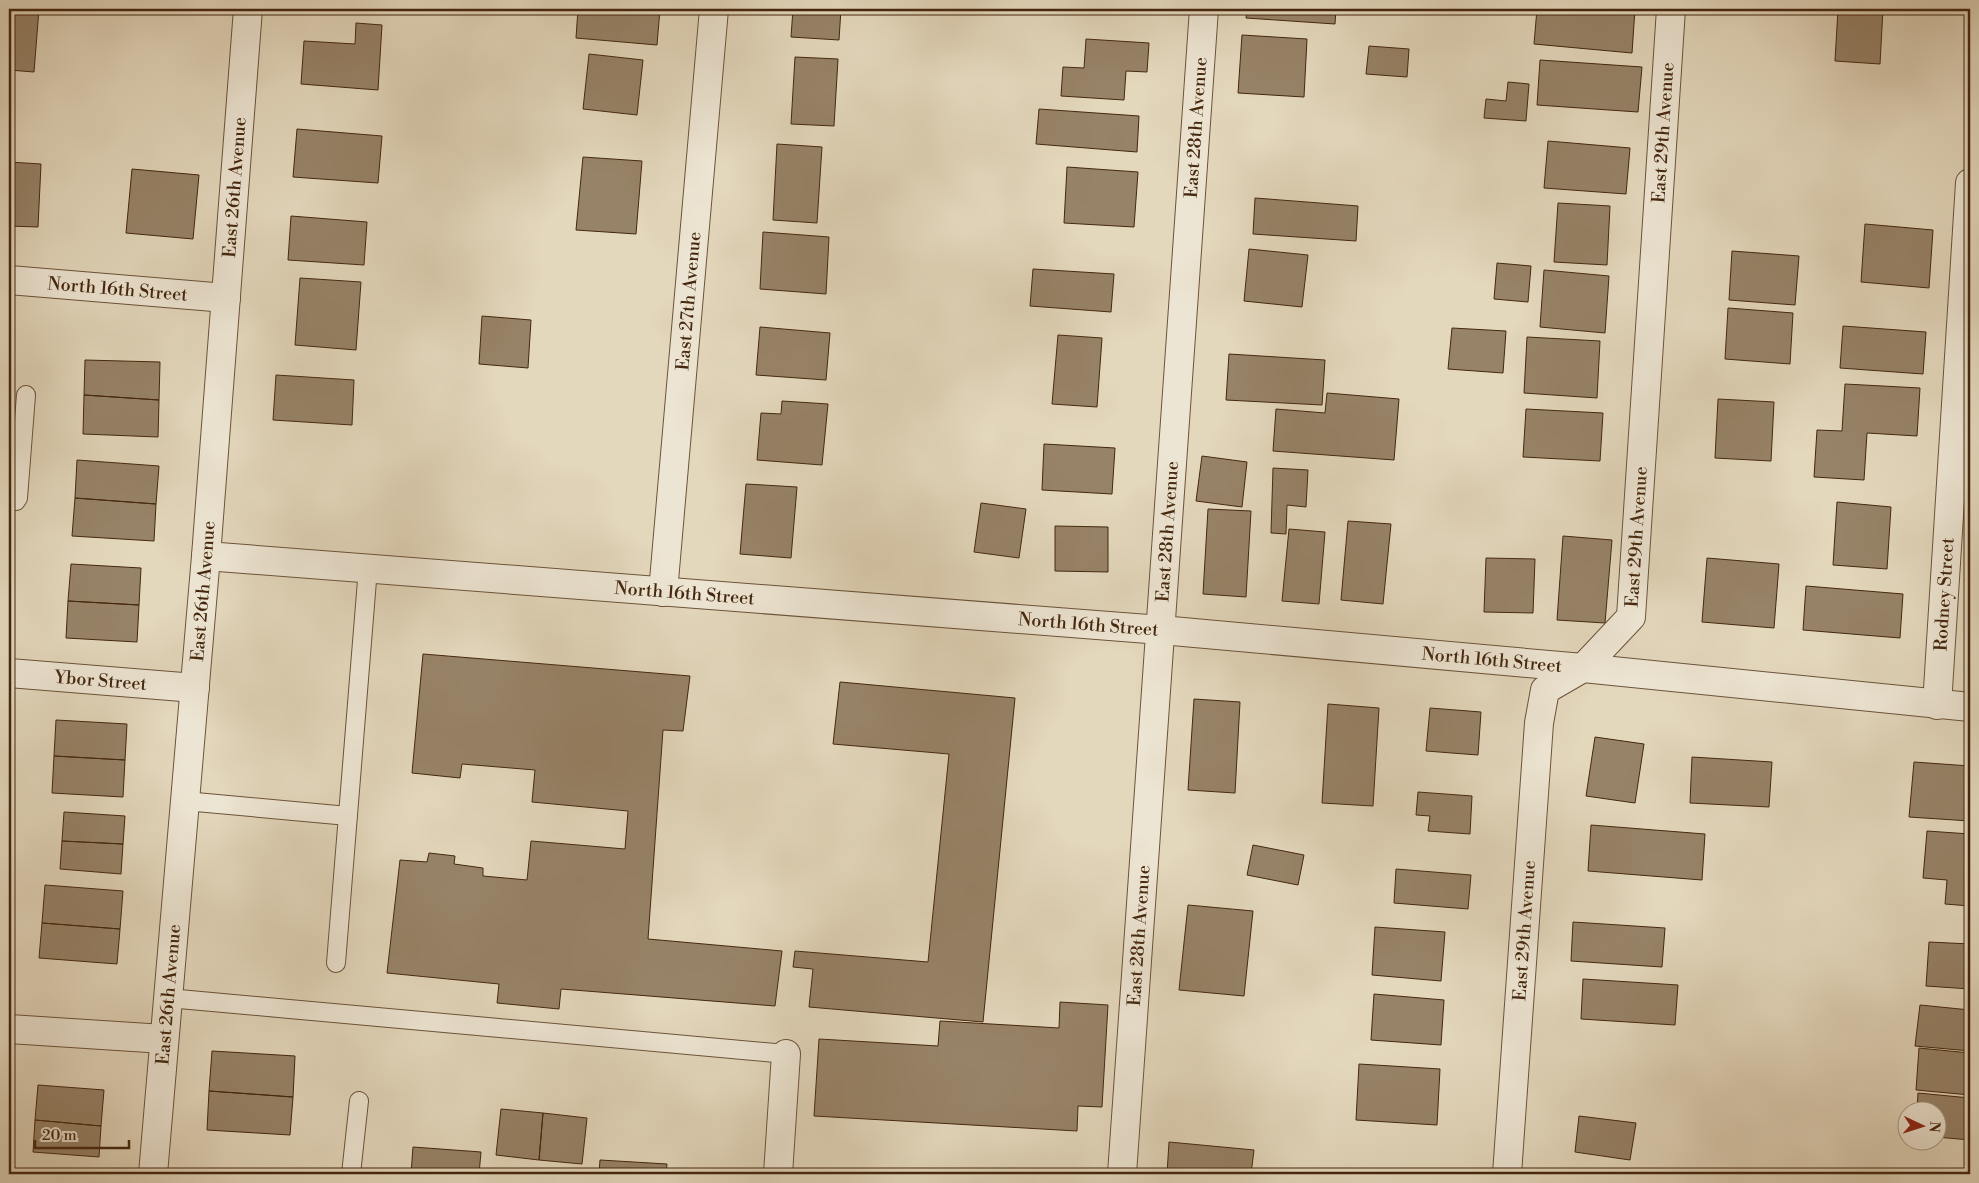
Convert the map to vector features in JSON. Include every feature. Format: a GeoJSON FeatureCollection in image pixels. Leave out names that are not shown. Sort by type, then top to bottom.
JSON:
{"type":"FeatureCollection","features":[{"type":"Feature","properties":{"kind":"street","name":"East 26th Avenue"},"geometry":{"type":"LineString","coordinates":[[153,1174],[206,556],[248,9]]}},
{"type":"Feature","properties":{"kind":"street","name":"East 27th Avenue"},"geometry":{"type":"LineString","coordinates":[[663,592],[714,9]]}},
{"type":"Feature","properties":{"kind":"street","name":"East 28th Avenue"},"geometry":{"type":"LineString","coordinates":[[1122,1174],[1162,630],[1204,9]]}},
{"type":"Feature","properties":{"kind":"street","name":"East 29th Avenue"},"geometry":{"type":"LineString","coordinates":[[1506,1174],[1539,723],[1545,690],[1583,668],[1631,617],[1671,9]]}},
{"type":"Feature","properties":{"kind":"street","name":"Rodney Street"},"geometry":{"type":"LineString","coordinates":[[1937,704],[1970,183]]}},
{"type":"Feature","properties":{"kind":"street","name":"North 16th Street"},"geometry":{"type":"LineString","coordinates":[[9,280],[226,298]]}},
{"type":"Feature","properties":{"kind":"street","name":"North 16th Street"},"geometry":{"type":"LineString","coordinates":[[206,556],[1162,630],[1583,668],[1970,707]]}},
{"type":"Feature","properties":{"kind":"street","name":"Ybor Street"},"geometry":{"type":"LineString","coordinates":[[9,673],[195,688]]}},
{"type":"Feature","properties":{"kind":"street"},"geometry":{"type":"LineString","coordinates":[[9,1029],[164,1039]]}},
{"type":"Feature","properties":{"kind":"street"},"geometry":{"type":"LineString","coordinates":[[778,1174],[786,1054]]}},
{"type":"Feature","properties":{"kind":"lane"},"geometry":{"type":"LineString","coordinates":[[9,501],[16,501],[18,498],[26,395]]}},
{"type":"Feature","properties":{"kind":"lane"},"geometry":{"type":"LineString","coordinates":[[336,963],[368,568]]}},
{"type":"Feature","properties":{"kind":"lane"},"geometry":{"type":"LineString","coordinates":[[185,801],[348,816]]}},
{"type":"Feature","properties":{"kind":"lane"},"geometry":{"type":"LineString","coordinates":[[168,998],[786,1054]]}},
{"type":"Feature","properties":{"kind":"lane"},"geometry":{"type":"LineString","coordinates":[[351,1174],[359,1101]]}},
{"type":"Feature","properties":{"kind":"building"},"geometry":{"type":"Polygon","coordinates":[[[9,9],[39,9],[34,72],[9,70],[9,9]]]}},
{"type":"Feature","properties":{"kind":"building"},"geometry":{"type":"Polygon","coordinates":[[[578,9],[660,9],[657,45],[576,38],[578,9]]]}},
{"type":"Feature","properties":{"kind":"building"},"geometry":{"type":"Polygon","coordinates":[[[793,9],[841,9],[839,40],[791,37],[793,9]]]}},
{"type":"Feature","properties":{"kind":"building"},"geometry":{"type":"Polygon","coordinates":[[[1247,9],[1336,9],[1335,24],[1246,18],[1247,9]]]}},
{"type":"Feature","properties":{"kind":"building"},"geometry":{"type":"Polygon","coordinates":[[[1537,9],[1635,9],[1632,53],[1534,44],[1537,9]]]}},
{"type":"Feature","properties":{"kind":"building"},"geometry":{"type":"Polygon","coordinates":[[[1838,9],[1883,9],[1880,64],[1835,61],[1838,9]]]}},
{"type":"Feature","properties":{"kind":"building"},"geometry":{"type":"Polygon","coordinates":[[[356,23],[382,25],[378,90],[301,84],[304,41],[355,44],[356,23]]]}},
{"type":"Feature","properties":{"kind":"building"},"geometry":{"type":"Polygon","coordinates":[[[1242,35],[1307,39],[1304,97],[1238,93],[1242,35]]]}},
{"type":"Feature","properties":{"kind":"building"},"geometry":{"type":"Polygon","coordinates":[[[1086,39],[1149,43],[1147,72],[1126,71],[1124,100],[1061,96],[1063,67],[1084,68],[1086,39]]]}},
{"type":"Feature","properties":{"kind":"building"},"geometry":{"type":"Polygon","coordinates":[[[1369,46],[1409,49],[1407,77],[1366,74],[1369,46]]]}},
{"type":"Feature","properties":{"kind":"building"},"geometry":{"type":"Polygon","coordinates":[[[589,54],[643,60],[637,115],[583,109],[589,54]]]}},
{"type":"Feature","properties":{"kind":"building"},"geometry":{"type":"Polygon","coordinates":[[[795,57],[838,59],[834,126],[791,124],[795,57]]]}},
{"type":"Feature","properties":{"kind":"building"},"geometry":{"type":"Polygon","coordinates":[[[1540,60],[1642,67],[1638,112],[1537,105],[1540,60]]]}},
{"type":"Feature","properties":{"kind":"building"},"geometry":{"type":"Polygon","coordinates":[[[1508,82],[1529,84],[1526,121],[1484,118],[1486,99],[1506,101],[1508,82]]]}},
{"type":"Feature","properties":{"kind":"building"},"geometry":{"type":"Polygon","coordinates":[[[1039,109],[1139,116],[1137,152],[1036,144],[1039,109]]]}},
{"type":"Feature","properties":{"kind":"building"},"geometry":{"type":"Polygon","coordinates":[[[297,129],[382,136],[378,183],[293,177],[297,129]]]}},
{"type":"Feature","properties":{"kind":"building"},"geometry":{"type":"Polygon","coordinates":[[[1548,141],[1630,148],[1626,194],[1544,188],[1548,141]]]}},
{"type":"Feature","properties":{"kind":"building"},"geometry":{"type":"Polygon","coordinates":[[[777,144],[822,147],[817,223],[773,220],[777,144]]]}},
{"type":"Feature","properties":{"kind":"building"},"geometry":{"type":"Polygon","coordinates":[[[583,157],[642,161],[636,234],[576,230],[583,157]]]}},
{"type":"Feature","properties":{"kind":"building"},"geometry":{"type":"Polygon","coordinates":[[[9,162],[41,164],[38,227],[9,226],[9,162]]]}},
{"type":"Feature","properties":{"kind":"building"},"geometry":{"type":"Polygon","coordinates":[[[1067,167],[1138,172],[1134,227],[1064,223],[1067,167]]]}},
{"type":"Feature","properties":{"kind":"building"},"geometry":{"type":"Polygon","coordinates":[[[132,169],[199,175],[193,239],[126,233],[132,169]]]}},
{"type":"Feature","properties":{"kind":"building"},"geometry":{"type":"Polygon","coordinates":[[[1255,198],[1358,206],[1356,241],[1253,234],[1255,198]]]}},
{"type":"Feature","properties":{"kind":"building"},"geometry":{"type":"Polygon","coordinates":[[[1558,203],[1610,206],[1607,265],[1554,262],[1558,203]]]}},
{"type":"Feature","properties":{"kind":"building"},"geometry":{"type":"Polygon","coordinates":[[[291,216],[367,222],[364,265],[288,260],[291,216]]]}},
{"type":"Feature","properties":{"kind":"building"},"geometry":{"type":"Polygon","coordinates":[[[1865,224],[1933,230],[1929,288],[1861,282],[1865,224]]]}},
{"type":"Feature","properties":{"kind":"building"},"geometry":{"type":"Polygon","coordinates":[[[763,232],[829,237],[826,294],[760,289],[763,232]]]}},
{"type":"Feature","properties":{"kind":"building"},"geometry":{"type":"Polygon","coordinates":[[[1249,249],[1308,255],[1302,307],[1244,301],[1249,249]]]}},
{"type":"Feature","properties":{"kind":"building"},"geometry":{"type":"Polygon","coordinates":[[[1732,251],[1799,256],[1795,305],[1729,300],[1732,251]]]}},
{"type":"Feature","properties":{"kind":"building"},"geometry":{"type":"Polygon","coordinates":[[[1497,263],[1531,266],[1528,302],[1494,299],[1497,263]]]}},
{"type":"Feature","properties":{"kind":"building"},"geometry":{"type":"Polygon","coordinates":[[[1033,269],[1114,274],[1111,312],[1030,306],[1033,269]]]}},
{"type":"Feature","properties":{"kind":"building"},"geometry":{"type":"Polygon","coordinates":[[[1544,270],[1609,276],[1605,333],[1540,327],[1544,270]]]}},
{"type":"Feature","properties":{"kind":"building"},"geometry":{"type":"Polygon","coordinates":[[[300,278],[361,282],[356,350],[295,345],[300,278]]]}},
{"type":"Feature","properties":{"kind":"building"},"geometry":{"type":"Polygon","coordinates":[[[1728,308],[1793,313],[1790,364],[1725,359],[1728,308]]]}},
{"type":"Feature","properties":{"kind":"building"},"geometry":{"type":"Polygon","coordinates":[[[482,316],[531,320],[528,368],[479,364],[482,316]]]}},
{"type":"Feature","properties":{"kind":"building"},"geometry":{"type":"Polygon","coordinates":[[[1843,326],[1926,332],[1923,374],[1840,368],[1843,326]]]}},
{"type":"Feature","properties":{"kind":"building"},"geometry":{"type":"Polygon","coordinates":[[[760,327],[830,333],[826,380],[756,375],[760,327]]]}},
{"type":"Feature","properties":{"kind":"building"},"geometry":{"type":"Polygon","coordinates":[[[1452,328],[1506,331],[1503,373],[1448,369],[1452,328]]]}},
{"type":"Feature","properties":{"kind":"building"},"geometry":{"type":"Polygon","coordinates":[[[1058,335],[1102,338],[1097,407],[1052,404],[1058,335]]]}},
{"type":"Feature","properties":{"kind":"building"},"geometry":{"type":"Polygon","coordinates":[[[1527,337],[1600,341],[1597,398],[1524,393],[1527,337]]]}},
{"type":"Feature","properties":{"kind":"building"},"geometry":{"type":"Polygon","coordinates":[[[1229,354],[1325,360],[1322,405],[1226,400],[1229,354]]]}},
{"type":"Feature","properties":{"kind":"building"},"geometry":{"type":"Polygon","coordinates":[[[85,360],[160,362],[159,400],[84,395],[85,360]]]}},
{"type":"Feature","properties":{"kind":"building"},"geometry":{"type":"Polygon","coordinates":[[[276,375],[354,380],[352,425],[273,420],[276,375]]]}},
{"type":"Feature","properties":{"kind":"building"},"geometry":{"type":"Polygon","coordinates":[[[1845,384],[1920,388],[1917,436],[1867,433],[1864,480],[1814,477],[1817,430],[1842,431],[1845,384]]]}},
{"type":"Feature","properties":{"kind":"building"},"geometry":{"type":"Polygon","coordinates":[[[1327,393],[1399,399],[1394,460],[1273,451],[1276,409],[1325,413],[1327,393]]]}},
{"type":"Feature","properties":{"kind":"building"},"geometry":{"type":"Polygon","coordinates":[[[84,395],[159,400],[158,437],[83,434],[84,395]]]}},
{"type":"Feature","properties":{"kind":"building"},"geometry":{"type":"Polygon","coordinates":[[[1718,399],[1774,402],[1771,461],[1715,458],[1718,399]]]}},
{"type":"Feature","properties":{"kind":"building"},"geometry":{"type":"Polygon","coordinates":[[[782,401],[828,404],[822,465],[757,460],[761,413],[781,414],[782,401]]]}},
{"type":"Feature","properties":{"kind":"building"},"geometry":{"type":"Polygon","coordinates":[[[1526,409],[1603,413],[1600,461],[1523,457],[1526,409]]]}},
{"type":"Feature","properties":{"kind":"building"},"geometry":{"type":"Polygon","coordinates":[[[1044,444],[1115,448],[1112,494],[1042,490],[1044,444]]]}},
{"type":"Feature","properties":{"kind":"building"},"geometry":{"type":"Polygon","coordinates":[[[1202,456],[1247,462],[1242,507],[1196,501],[1202,456]]]}},
{"type":"Feature","properties":{"kind":"building"},"geometry":{"type":"Polygon","coordinates":[[[77,460],[159,466],[156,504],[75,498],[77,460]]]}},
{"type":"Feature","properties":{"kind":"building"},"geometry":{"type":"Polygon","coordinates":[[[1273,468],[1308,470],[1306,507],[1287,505],[1286,534],[1271,533],[1273,468]]]}},
{"type":"Feature","properties":{"kind":"building"},"geometry":{"type":"Polygon","coordinates":[[[746,484],[797,487],[791,558],[740,554],[746,484]]]}},
{"type":"Feature","properties":{"kind":"building"},"geometry":{"type":"Polygon","coordinates":[[[75,498],[156,504],[154,541],[72,536],[75,498]]]}},
{"type":"Feature","properties":{"kind":"building"},"geometry":{"type":"Polygon","coordinates":[[[1837,502],[1891,507],[1887,569],[1833,565],[1837,502]]]}},
{"type":"Feature","properties":{"kind":"building"},"geometry":{"type":"Polygon","coordinates":[[[981,503],[1026,509],[1019,558],[974,552],[981,503]]]}},
{"type":"Feature","properties":{"kind":"building"},"geometry":{"type":"Polygon","coordinates":[[[1208,509],[1251,511],[1246,597],[1203,594],[1208,509]]]}},
{"type":"Feature","properties":{"kind":"building"},"geometry":{"type":"Polygon","coordinates":[[[1348,521],[1391,524],[1383,604],[1341,600],[1348,521]]]}},
{"type":"Feature","properties":{"kind":"building"},"geometry":{"type":"Polygon","coordinates":[[[1055,526],[1108,527],[1108,572],[1055,571],[1055,526]]]}},
{"type":"Feature","properties":{"kind":"building"},"geometry":{"type":"Polygon","coordinates":[[[1289,529],[1325,532],[1319,604],[1282,601],[1289,529]]]}},
{"type":"Feature","properties":{"kind":"building"},"geometry":{"type":"Polygon","coordinates":[[[1563,536],[1612,540],[1605,623],[1557,620],[1563,536]]]}},
{"type":"Feature","properties":{"kind":"building"},"geometry":{"type":"Polygon","coordinates":[[[1486,558],[1535,559],[1533,613],[1484,612],[1486,558]]]}},
{"type":"Feature","properties":{"kind":"building"},"geometry":{"type":"Polygon","coordinates":[[[1707,558],[1779,564],[1774,628],[1702,622],[1707,558]]]}},
{"type":"Feature","properties":{"kind":"building"},"geometry":{"type":"Polygon","coordinates":[[[71,564],[141,568],[139,605],[68,601],[71,564]]]}},
{"type":"Feature","properties":{"kind":"building"},"geometry":{"type":"Polygon","coordinates":[[[1806,586],[1903,594],[1900,638],[1803,630],[1806,586]]]}},
{"type":"Feature","properties":{"kind":"building"},"geometry":{"type":"Polygon","coordinates":[[[68,601],[139,605],[137,642],[66,638],[68,601]]]}},
{"type":"Feature","properties":{"kind":"building"},"geometry":{"type":"Polygon","coordinates":[[[423,654],[690,676],[683,731],[663,730],[648,939],[782,951],[775,1006],[561,989],[559,1009],[497,1003],[499,984],[387,973],[400,860],[427,862],[429,853],[455,856],[454,864],[483,868],[483,876],[527,880],[531,841],[625,849],[628,811],[532,802],[535,770],[462,764],[460,778],[412,773],[423,654]]]}},
{"type":"Feature","properties":{"kind":"building"},"geometry":{"type":"Polygon","coordinates":[[[840,682],[1015,698],[983,1022],[809,1007],[813,969],[793,967],[795,951],[928,962],[949,754],[833,744],[840,682]]]}},
{"type":"Feature","properties":{"kind":"building"},"geometry":{"type":"Polygon","coordinates":[[[1194,699],[1240,702],[1235,793],[1188,790],[1194,699]]]}},
{"type":"Feature","properties":{"kind":"building"},"geometry":{"type":"Polygon","coordinates":[[[1328,704],[1379,708],[1373,806],[1322,803],[1328,704]]]}},
{"type":"Feature","properties":{"kind":"building"},"geometry":{"type":"Polygon","coordinates":[[[1430,708],[1481,712],[1478,755],[1426,751],[1430,708]]]}},
{"type":"Feature","properties":{"kind":"building"},"geometry":{"type":"Polygon","coordinates":[[[56,720],[127,724],[125,760],[54,756],[56,720]]]}},
{"type":"Feature","properties":{"kind":"building"},"geometry":{"type":"Polygon","coordinates":[[[1595,737],[1644,744],[1635,803],[1586,796],[1595,737]]]}},
{"type":"Feature","properties":{"kind":"building"},"geometry":{"type":"Polygon","coordinates":[[[54,756],[125,760],[123,797],[52,793],[54,756]]]}},
{"type":"Feature","properties":{"kind":"building"},"geometry":{"type":"Polygon","coordinates":[[[1692,757],[1772,762],[1769,807],[1690,803],[1692,757]]]}},
{"type":"Feature","properties":{"kind":"building"},"geometry":{"type":"Polygon","coordinates":[[[1914,762],[1970,766],[1970,821],[1909,817],[1914,762]]]}},
{"type":"Feature","properties":{"kind":"building"},"geometry":{"type":"Polygon","coordinates":[[[1418,792],[1472,796],[1470,834],[1428,831],[1430,816],[1416,815],[1418,792]]]}},
{"type":"Feature","properties":{"kind":"building"},"geometry":{"type":"Polygon","coordinates":[[[64,812],[125,816],[123,844],[62,841],[64,812]]]}},
{"type":"Feature","properties":{"kind":"building"},"geometry":{"type":"Polygon","coordinates":[[[1591,825],[1705,834],[1702,880],[1588,871],[1591,825]]]}},
{"type":"Feature","properties":{"kind":"building"},"geometry":{"type":"Polygon","coordinates":[[[1927,831],[1970,834],[1970,906],[1945,904],[1947,880],[1923,878],[1927,831]]]}},
{"type":"Feature","properties":{"kind":"building"},"geometry":{"type":"Polygon","coordinates":[[[62,841],[123,844],[121,874],[60,869],[62,841]]]}},
{"type":"Feature","properties":{"kind":"building"},"geometry":{"type":"Polygon","coordinates":[[[1253,845],[1304,855],[1298,885],[1247,875],[1253,845]]]}},
{"type":"Feature","properties":{"kind":"building"},"geometry":{"type":"Polygon","coordinates":[[[1396,869],[1471,875],[1468,909],[1394,903],[1396,869]]]}},
{"type":"Feature","properties":{"kind":"building"},"geometry":{"type":"Polygon","coordinates":[[[45,885],[123,891],[120,929],[42,923],[45,885]]]}},
{"type":"Feature","properties":{"kind":"building"},"geometry":{"type":"Polygon","coordinates":[[[1188,905],[1253,911],[1244,996],[1179,990],[1188,905]]]}},
{"type":"Feature","properties":{"kind":"building"},"geometry":{"type":"Polygon","coordinates":[[[1573,922],[1665,928],[1662,967],[1571,961],[1573,922]]]}},
{"type":"Feature","properties":{"kind":"building"},"geometry":{"type":"Polygon","coordinates":[[[42,923],[120,929],[117,964],[39,958],[42,923]]]}},
{"type":"Feature","properties":{"kind":"building"},"geometry":{"type":"Polygon","coordinates":[[[1375,927],[1445,932],[1441,981],[1372,975],[1375,927]]]}},
{"type":"Feature","properties":{"kind":"building"},"geometry":{"type":"Polygon","coordinates":[[[1929,942],[1970,944],[1970,989],[1926,986],[1929,942]]]}},
{"type":"Feature","properties":{"kind":"building"},"geometry":{"type":"Polygon","coordinates":[[[1583,979],[1678,985],[1675,1025],[1581,1019],[1583,979]]]}},
{"type":"Feature","properties":{"kind":"building"},"geometry":{"type":"Polygon","coordinates":[[[1374,994],[1444,1000],[1441,1045],[1371,1040],[1374,994]]]}},
{"type":"Feature","properties":{"kind":"building"},"geometry":{"type":"Polygon","coordinates":[[[1060,1002],[1108,1005],[1102,1107],[1078,1106],[1077,1131],[814,1116],[819,1039],[938,1046],[940,1021],[1059,1028],[1060,1002]]]}},
{"type":"Feature","properties":{"kind":"building"},"geometry":{"type":"Polygon","coordinates":[[[1920,1005],[1970,1010],[1970,1051],[1915,1046],[1920,1005]]]}},
{"type":"Feature","properties":{"kind":"building"},"geometry":{"type":"Polygon","coordinates":[[[1919,1048],[1970,1053],[1970,1095],[1916,1090],[1919,1048]]]}},
{"type":"Feature","properties":{"kind":"building"},"geometry":{"type":"Polygon","coordinates":[[[212,1051],[295,1056],[293,1097],[209,1091],[212,1051]]]}},
{"type":"Feature","properties":{"kind":"building"},"geometry":{"type":"Polygon","coordinates":[[[1359,1064],[1440,1069],[1437,1125],[1356,1120],[1359,1064]]]}},
{"type":"Feature","properties":{"kind":"building"},"geometry":{"type":"Polygon","coordinates":[[[38,1085],[104,1090],[101,1126],[35,1120],[38,1085]]]}},
{"type":"Feature","properties":{"kind":"building"},"geometry":{"type":"Polygon","coordinates":[[[209,1091],[293,1097],[290,1135],[207,1130],[209,1091]]]}},
{"type":"Feature","properties":{"kind":"building"},"geometry":{"type":"Polygon","coordinates":[[[1918,1093],[1970,1098],[1970,1140],[1946,1138],[1946,1100],[1918,1100],[1918,1093]]]}},
{"type":"Feature","properties":{"kind":"building"},"geometry":{"type":"Polygon","coordinates":[[[501,1109],[543,1113],[539,1160],[496,1155],[501,1109]]]}},
{"type":"Feature","properties":{"kind":"building"},"geometry":{"type":"Polygon","coordinates":[[[543,1113],[587,1118],[582,1164],[539,1160],[543,1113]]]}},
{"type":"Feature","properties":{"kind":"building"},"geometry":{"type":"Polygon","coordinates":[[[1579,1116],[1636,1123],[1630,1160],[1575,1152],[1579,1116]]]}},
{"type":"Feature","properties":{"kind":"building"},"geometry":{"type":"Polygon","coordinates":[[[35,1120],[101,1126],[99,1157],[33,1152],[35,1120]]]}},
{"type":"Feature","properties":{"kind":"building"},"geometry":{"type":"Polygon","coordinates":[[[1169,1142],[1254,1150],[1251,1174],[1167,1174],[1169,1142]]]}},
{"type":"Feature","properties":{"kind":"building"},"geometry":{"type":"Polygon","coordinates":[[[413,1147],[481,1152],[479,1174],[411,1174],[413,1147]]]}},
{"type":"Feature","properties":{"kind":"building"},"geometry":{"type":"Polygon","coordinates":[[[600,1160],[667,1164],[666,1174],[599,1174],[600,1160]]]}}]}
